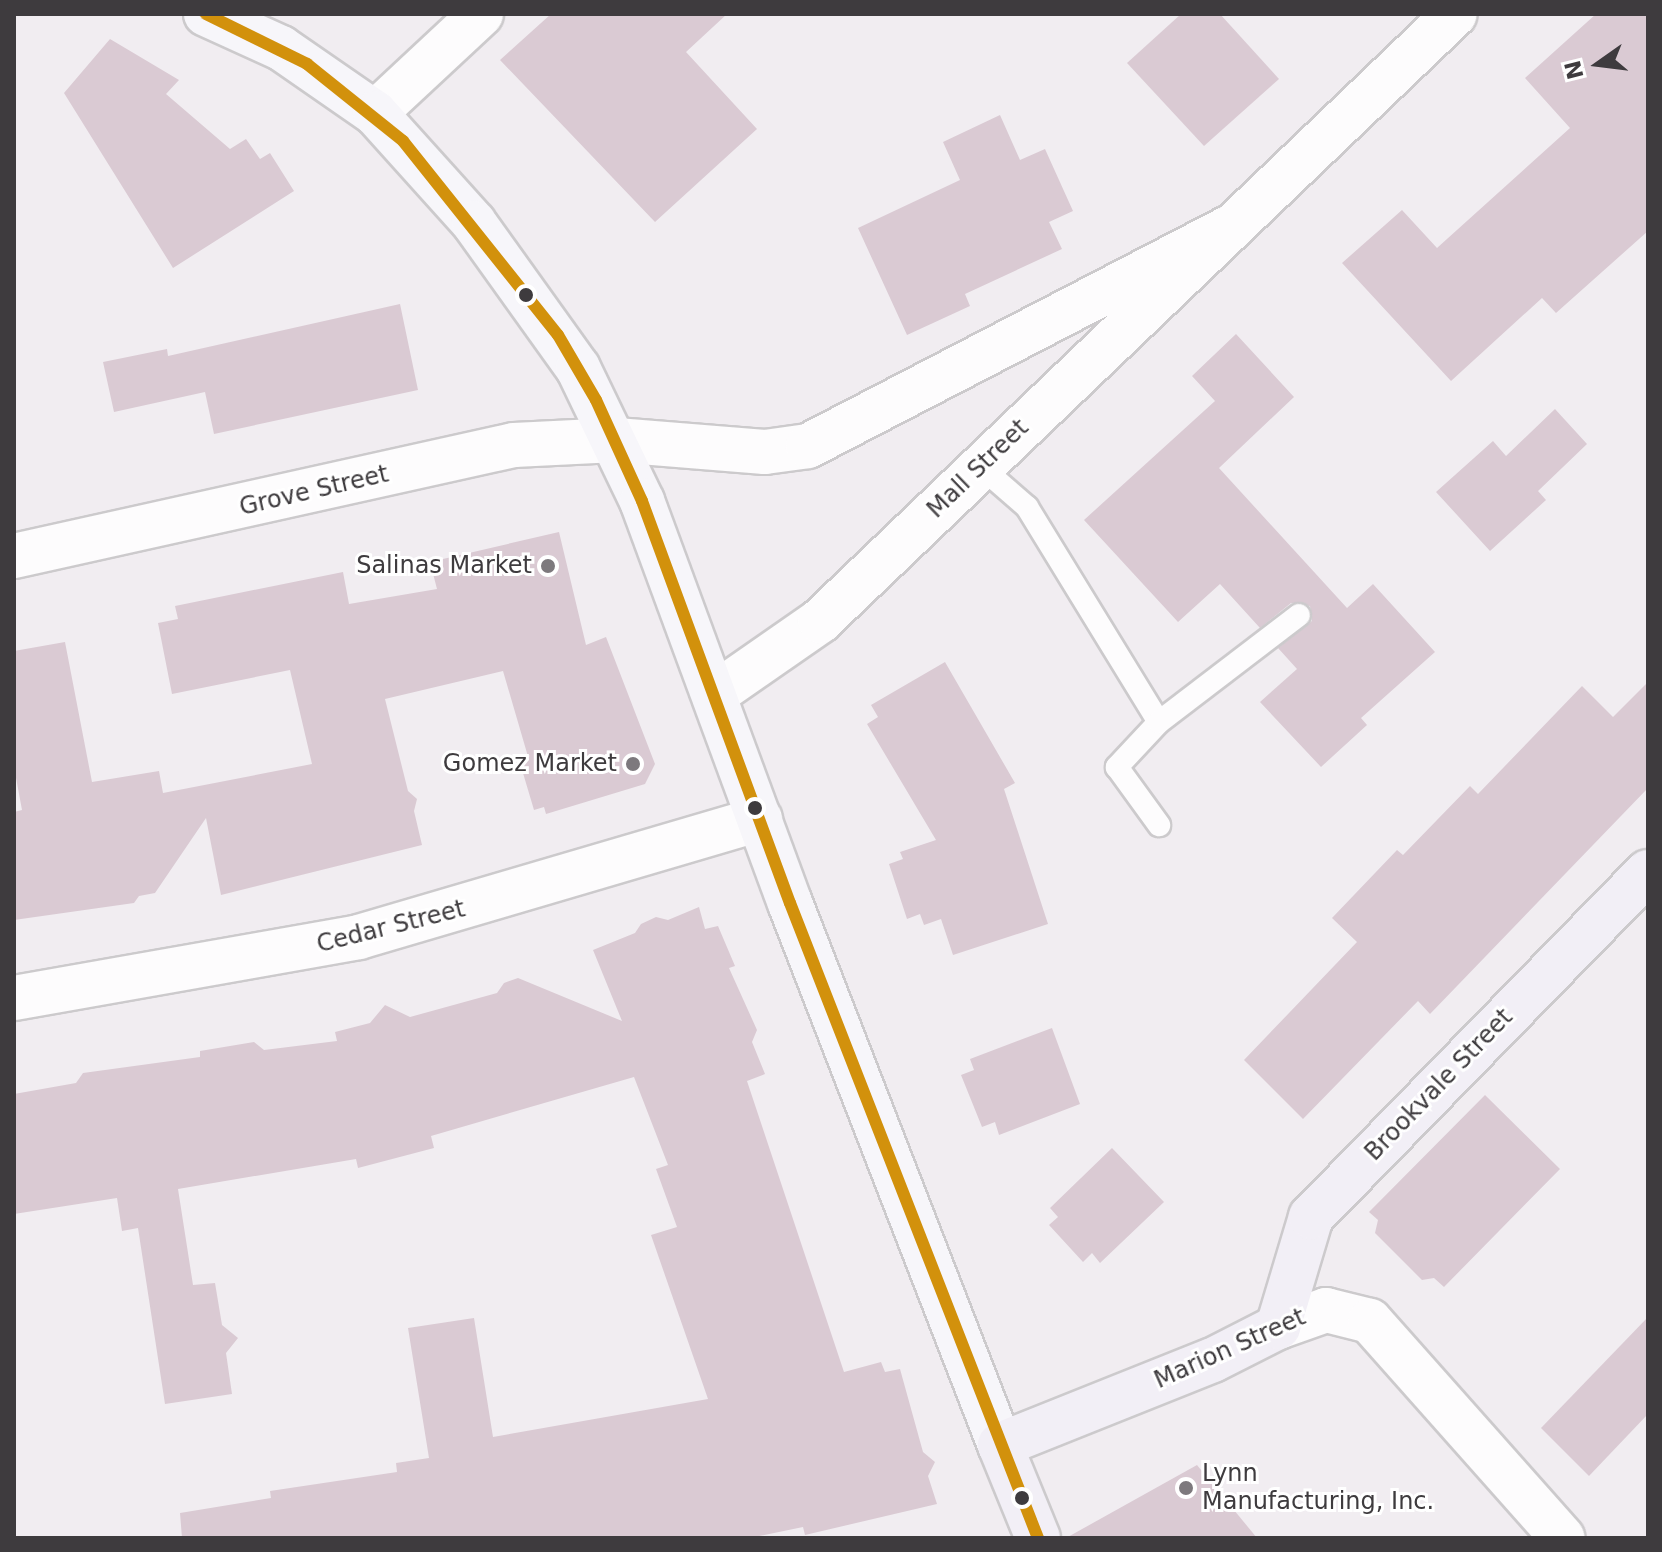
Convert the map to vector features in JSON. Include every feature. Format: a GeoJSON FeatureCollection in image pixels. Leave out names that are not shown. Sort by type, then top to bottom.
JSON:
{"type":"FeatureCollection","features":[{"type":"Feature","properties":{"kind":"main road"},"geometry":{"type":"LineString","coordinates":[[206,14],[281,48],[375,113],[456,202],[558,335],[616,440],[1038,1538]]}},
{"type":"Feature","properties":{"kind":"main road","name":"Brookvale Street"},"geometry":{"type":"LineString","coordinates":[[1278,1327],[1311,1217],[1648,872]]}},
{"type":"Feature","properties":{"kind":"main road","name":"Marion Street"},"geometry":{"type":"LineString","coordinates":[[1000,1445],[1213,1360],[1278,1327]]}},
{"type":"Feature","properties":{"kind":"street"},"geometry":{"type":"LineString","coordinates":[[375,113],[481,14]]}},
{"type":"Feature","properties":{"kind":"street","name":"Mall Street"},"geometry":{"type":"LineString","coordinates":[[715,694],[820,621],[1455,14]]}},
{"type":"Feature","properties":{"kind":"street","name":"Mall Street"},"geometry":{"type":"LineString","coordinates":[[616,440],[765,452],[821,442],[1228,228]]}},
{"type":"Feature","properties":{"kind":"street","name":"Grove Street"},"geometry":{"type":"LineString","coordinates":[[14,556],[514,445],[616,440]]}},
{"type":"Feature","properties":{"kind":"street","name":"Cedar Street"},"geometry":{"type":"LineString","coordinates":[[14,998],[359,937],[760,819]]}},
{"type":"Feature","properties":{"kind":"street","name":"Marion Street"},"geometry":{"type":"LineString","coordinates":[[1278,1327],[1326,1310],[1370,1321],[1563,1538]]}},
{"type":"Feature","properties":{"kind":"lane"},"geometry":{"type":"LineString","coordinates":[[981,467],[1027,507],[1159,722]]}},
{"type":"Feature","properties":{"kind":"lane"},"geometry":{"type":"LineString","coordinates":[[1159,825],[1117,767],[1159,722],[1299,615]]}},
{"type":"Feature","properties":{"kind":"building"},"geometry":{"type":"Polygon","coordinates":[[[551,14],[727,14],[686,52],[757,129],[655,222],[500,60],[551,14]]]}},
{"type":"Feature","properties":{"kind":"building"},"geometry":{"type":"Polygon","coordinates":[[[1181,14],[1220,14],[1279,79],[1204,146],[1127,63],[1181,14]]]}},
{"type":"Feature","properties":{"kind":"building"},"geometry":{"type":"Polygon","coordinates":[[[1596,14],[1648,14],[1648,231],[1556,313],[1542,298],[1451,381],[1342,263],[1402,210],[1437,248],[1570,128],[1525,78],[1596,14]]]}},
{"type":"Feature","properties":{"kind":"building"},"geometry":{"type":"Polygon","coordinates":[[[110,39],[179,80],[166,94],[230,149],[246,139],[260,159],[270,153],[294,191],[173,268],[64,93],[110,39]]]}},
{"type":"Feature","properties":{"kind":"building"},"geometry":{"type":"Polygon","coordinates":[[[1000,115],[1020,160],[1045,149],[1073,211],[1049,222],[1062,249],[965,294],[970,306],[907,335],[858,228],[960,180],[943,142],[1000,115]]]}},
{"type":"Feature","properties":{"kind":"building"},"geometry":{"type":"Polygon","coordinates":[[[400,304],[418,390],[214,434],[205,392],[114,412],[103,362],[167,349],[168,356],[400,304]]]}},
{"type":"Feature","properties":{"kind":"building"},"geometry":{"type":"Polygon","coordinates":[[[1236,334],[1294,397],[1219,468],[1347,608],[1373,584],[1435,652],[1361,718],[1367,725],[1321,767],[1260,702],[1297,669],[1278,648],[1312,621],[1310,606],[1291,603],[1260,628],[1220,584],[1178,622],[1084,520],[1215,401],[1192,376],[1236,334]]]}},
{"type":"Feature","properties":{"kind":"building"},"geometry":{"type":"Polygon","coordinates":[[[1555,409],[1587,444],[1538,491],[1546,500],[1490,551],[1436,492],[1493,441],[1506,456],[1555,409]]]}},
{"type":"Feature","properties":{"kind":"building"},"geometry":{"type":"Polygon","coordinates":[[[559,532],[586,645],[606,637],[655,764],[645,784],[546,814],[544,807],[534,810],[520,763],[529,760],[503,671],[385,699],[408,791],[417,799],[414,811],[422,845],[221,895],[206,818],[155,893],[139,896],[134,903],[14,920],[14,812],[22,810],[14,767],[14,651],[65,642],[92,782],[159,771],[163,793],[312,764],[290,670],[172,694],[158,623],[178,619],[175,606],[343,572],[349,604],[437,589],[430,562],[559,532]]]}},
{"type":"Feature","properties":{"kind":"building"},"geometry":{"type":"Polygon","coordinates":[[[945,662],[1015,783],[1004,789],[1048,924],[953,955],[941,919],[924,925],[920,914],[907,919],[889,864],[903,859],[900,852],[936,840],[867,724],[878,717],[871,705],[945,662]]]}},
{"type":"Feature","properties":{"kind":"building"},"geometry":{"type":"Polygon","coordinates":[[[1648,682],[1648,788],[1430,1014],[1418,1001],[1303,1119],[1244,1060],[1357,942],[1332,918],[1397,850],[1403,855],[1470,786],[1478,794],[1582,686],[1613,717],[1648,682]]]}},
{"type":"Feature","properties":{"kind":"building"},"geometry":{"type":"Polygon","coordinates":[[[699,907],[705,929],[718,926],[735,966],[729,968],[757,1030],[752,1042],[765,1074],[747,1081],[844,1372],[881,1362],[885,1372],[900,1369],[923,1452],[935,1462],[928,1476],[937,1504],[805,1535],[803,1527],[750,1538],[182,1538],[180,1513],[271,1498],[270,1491],[397,1472],[396,1463],[429,1458],[408,1328],[474,1318],[493,1437],[708,1399],[651,1235],[677,1227],[656,1169],[668,1165],[634,1077],[431,1136],[434,1148],[358,1168],[356,1159],[178,1189],[193,1285],[215,1283],[222,1325],[238,1338],[226,1353],[232,1394],[165,1404],[138,1228],[122,1231],[117,1198],[14,1214],[14,1094],[76,1083],[83,1073],[200,1057],[200,1051],[254,1042],[264,1050],[337,1041],[335,1032],[370,1023],[385,1005],[410,1017],[497,993],[504,983],[518,978],[622,1021],[593,950],[635,933],[641,924],[656,917],[668,920],[699,907]]]}},
{"type":"Feature","properties":{"kind":"building"},"geometry":{"type":"Polygon","coordinates":[[[1052,1028],[1080,1104],[999,1135],[995,1122],[982,1127],[961,1075],[974,1070],[970,1059],[1052,1028]]]}},
{"type":"Feature","properties":{"kind":"building"},"geometry":{"type":"Polygon","coordinates":[[[1485,1095],[1560,1169],[1444,1287],[1434,1278],[1422,1280],[1375,1233],[1378,1220],[1369,1212],[1485,1095]]]}},
{"type":"Feature","properties":{"kind":"building"},"geometry":{"type":"Polygon","coordinates":[[[1112,1148],[1164,1202],[1100,1263],[1092,1253],[1083,1262],[1049,1225],[1058,1217],[1050,1208],[1112,1148]]]}},
{"type":"Feature","properties":{"kind":"building"},"geometry":{"type":"Polygon","coordinates":[[[1648,1317],[1648,1414],[1589,1476],[1541,1428],[1648,1317]]]}},
{"type":"Feature","properties":{"kind":"building","name":"Lynn Manufacturing, Inc."},"geometry":{"type":"Polygon","coordinates":[[[1197,1465],[1257,1538],[1066,1538],[1197,1465]]]}},
{"type":"Feature","properties":{"kind":"transit line"},"geometry":{"type":"LineString","coordinates":[[206,14],[307,64],[403,141],[558,335],[596,400],[642,501],[790,903],[1038,1538]]}},
{"type":"Feature","properties":{"kind":"place","name":"Salinas Market"},"geometry":{"type":"Point","coordinates":[548,566]}},
{"type":"Feature","properties":{"kind":"place","name":"Gomez Market"},"geometry":{"type":"Point","coordinates":[633,764]}},
{"type":"Feature","properties":{"kind":"place","name":"Lynn Manufacturing, Inc."},"geometry":{"type":"Point","coordinates":[1186,1488]}}]}
